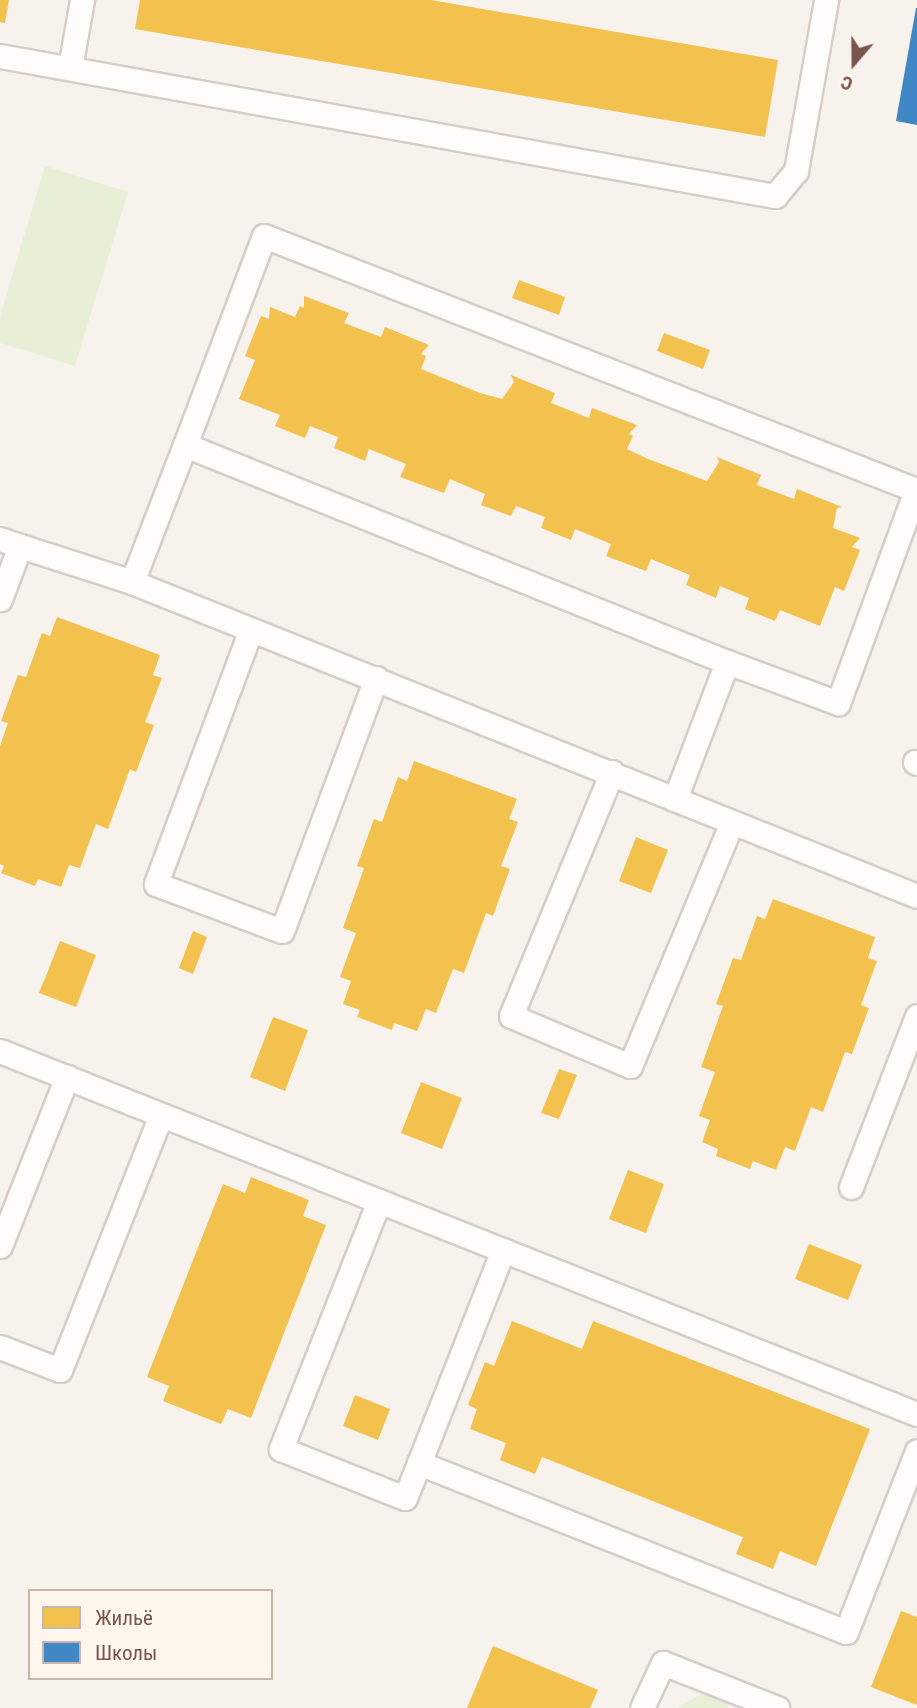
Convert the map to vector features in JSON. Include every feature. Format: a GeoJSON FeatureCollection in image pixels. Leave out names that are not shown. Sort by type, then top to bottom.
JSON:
{"type":"FeatureCollection","features":[{"type":"Feature","properties":{"kind":"lane"},"geometry":{"type":"LineString","coordinates":[[70,68],[82,0]]}},
{"type":"Feature","properties":{"kind":"lane"},"geometry":{"type":"LineString","coordinates":[[0,56],[775,196],[796,171],[826,0]]}},
{"type":"Feature","properties":{"kind":"lane"},"geometry":{"type":"LineString","coordinates":[[132,582],[264,236],[916,490],[838,704],[185,445]]}},
{"type":"Feature","properties":{"kind":"lane"},"geometry":{"type":"LineString","coordinates":[[0,599],[10,543],[132,582],[250,632],[376,678],[917,897]]}},
{"type":"Feature","properties":{"kind":"lane"},"geometry":{"type":"LineString","coordinates":[[250,632],[156,884],[282,931],[376,678]]}},
{"type":"Feature","properties":{"kind":"lane"},"geometry":{"type":"LineString","coordinates":[[675,799],[727,662]]}},
{"type":"Feature","properties":{"kind":"lane"},"geometry":{"type":"LineString","coordinates":[[612,772],[511,1016],[570,1041],[630,1066],[732,822]]}},
{"type":"Feature","properties":{"kind":"lane"},"geometry":{"type":"LineString","coordinates":[[850,1187],[917,1016]]}},
{"type":"Feature","properties":{"kind":"lane"},"geometry":{"type":"LineString","coordinates":[[0,1051],[917,1415]]}},
{"type":"Feature","properties":{"kind":"lane"},"geometry":{"type":"LineString","coordinates":[[0,1246],[67,1077]]}},
{"type":"Feature","properties":{"kind":"lane"},"geometry":{"type":"LineString","coordinates":[[0,1347],[60,1370],[161,1115]]}},
{"type":"Feature","properties":{"kind":"lane"},"geometry":{"type":"LineString","coordinates":[[379,1201],[281,1449],[405,1498],[503,1250]]}},
{"type":"Feature","properties":{"kind":"lane"},"geometry":{"type":"LineString","coordinates":[[419,1463],[846,1632],[917,1451]]}},
{"type":"Feature","properties":{"kind":"lane"},"geometry":{"type":"LineString","coordinates":[[642,1708],[663,1663],[777,1708]]}},
{"type":"Feature","properties":{"kind":"green space"},"geometry":{"type":"Polygon","coordinates":[[[45,166],[128,192],[75,366],[0,343],[0,316],[45,166]]]}},
{"type":"Feature","properties":{"kind":"green space"},"geometry":{"type":"Polygon","coordinates":[[[703,1693],[729,1704],[728,1708],[677,1708],[703,1693]]]}},
{"type":"Feature","properties":{"kind":"building: Жильё"},"geometry":{"type":"Polygon","coordinates":[[[0,0],[9,0],[5,23],[0,22],[0,0]]]}},
{"type":"Feature","properties":{"kind":"building: Жильё"},"geometry":{"type":"Polygon","coordinates":[[[140,0],[431,0],[778,60],[765,137],[135,29],[140,0]]]}},
{"type":"Feature","properties":{"kind":"building: Жильё"},"geometry":{"type":"Polygon","coordinates":[[[519,280],[565,297],[559,315],[512,298],[519,280]]]}},
{"type":"Feature","properties":{"kind":"building: Жильё"},"geometry":{"type":"Polygon","coordinates":[[[304,296],[349,313],[344,323],[381,337],[385,327],[429,345],[421,354],[426,356],[421,369],[480,393],[502,399],[514,382],[511,375],[555,393],[551,403],[589,418],[592,408],[637,425],[629,434],[633,436],[627,449],[648,459],[707,481],[719,462],[717,457],[761,475],[757,485],[794,499],[797,489],[842,507],[837,508],[833,528],[860,538],[852,547],[860,550],[844,591],[835,587],[820,626],[780,610],[775,621],[745,609],[749,598],[720,586],[716,598],[686,585],[690,575],[651,559],[646,571],[606,556],[611,544],[575,529],[571,540],[541,528],[545,517],[516,506],[511,516],[481,505],[485,494],[450,479],[444,493],[400,477],[406,464],[369,449],[365,461],[334,448],[338,437],[310,426],[305,438],[275,426],[280,415],[239,399],[255,360],[245,356],[261,316],[269,319],[270,307],[295,317],[300,306],[304,308],[304,296]]]}},
{"type":"Feature","properties":{"kind":"building: Жильё"},"geometry":{"type":"Polygon","coordinates":[[[664,333],[710,350],[703,369],[657,351],[664,333]]]}},
{"type":"Feature","properties":{"kind":"building: Жильё"},"geometry":{"type":"Polygon","coordinates":[[[57,617],[160,655],[153,675],[162,678],[145,722],[154,725],[136,772],[130,769],[108,829],[96,824],[80,868],[69,865],[61,887],[38,879],[35,886],[1,873],[4,866],[0,864],[0,746],[8,723],[1,721],[18,675],[26,677],[42,633],[50,636],[57,617]]]}},
{"type":"Feature","properties":{"kind":"building: Жильё"},"geometry":{"type":"Polygon","coordinates":[[[414,761],[517,799],[509,819],[518,822],[501,866],[510,869],[493,916],[486,913],[464,973],[453,969],[436,1013],[426,1009],[417,1031],[394,1023],[392,1030],[357,1017],[360,1010],[343,1004],[351,981],[340,977],[356,933],[343,928],[364,868],[357,866],[374,819],[382,822],[398,777],[407,781],[414,761]]]}},
{"type":"Feature","properties":{"kind":"building: Жильё"},"geometry":{"type":"Polygon","coordinates":[[[636,837],[668,850],[651,893],[619,881],[636,837]]]}},
{"type":"Feature","properties":{"kind":"building: Жильё"},"geometry":{"type":"Polygon","coordinates":[[[773,899],[875,937],[868,958],[877,961],[861,1005],[869,1008],[852,1054],[845,1052],[823,1112],[811,1107],[795,1151],[785,1147],[776,1170],[753,1161],[750,1169],[716,1156],[718,1149],[702,1142],[710,1120],[699,1116],[715,1072],[701,1067],[723,1006],[716,1004],[733,958],[741,960],[757,916],[765,919],[773,899]]]}},
{"type":"Feature","properties":{"kind":"building: Жильё"},"geometry":{"type":"Polygon","coordinates":[[[193,931],[207,937],[193,974],[179,968],[193,931]]]}},
{"type":"Feature","properties":{"kind":"building: Жильё"},"geometry":{"type":"Polygon","coordinates":[[[60,941],[96,955],[76,1007],[39,993],[60,941]]]}},
{"type":"Feature","properties":{"kind":"building: Жильё"},"geometry":{"type":"Polygon","coordinates":[[[273,1017],[308,1030],[285,1091],[250,1077],[273,1017]]]}},
{"type":"Feature","properties":{"kind":"building: Жильё"},"geometry":{"type":"Polygon","coordinates":[[[559,1069],[577,1075],[559,1119],[541,1113],[559,1069]]]}},
{"type":"Feature","properties":{"kind":"building: Жильё"},"geometry":{"type":"Polygon","coordinates":[[[421,1082],[462,1098],[442,1149],[401,1133],[421,1082]]]}},
{"type":"Feature","properties":{"kind":"building: Жильё"},"geometry":{"type":"Polygon","coordinates":[[[628,1170],[664,1184],[646,1233],[609,1219],[628,1170]]]}},
{"type":"Feature","properties":{"kind":"building: Жильё"},"geometry":{"type":"Polygon","coordinates":[[[251,1177],[309,1200],[303,1216],[326,1225],[251,1418],[228,1409],[221,1424],[163,1401],[169,1386],[147,1377],[223,1184],[245,1193],[251,1177]]]}},
{"type":"Feature","properties":{"kind":"building: Жильё"},"geometry":{"type":"Polygon","coordinates":[[[809,1244],[862,1265],[848,1300],[795,1279],[809,1244]]]}},
{"type":"Feature","properties":{"kind":"building: Жильё"},"geometry":{"type":"Polygon","coordinates":[[[512,1321],[582,1349],[593,1321],[870,1429],[816,1566],[780,1551],[773,1569],[736,1554],[743,1537],[542,1457],[535,1474],[500,1460],[506,1443],[470,1429],[477,1409],[468,1405],[485,1362],[494,1366],[512,1321]]]}},
{"type":"Feature","properties":{"kind":"building: Жильё"},"geometry":{"type":"Polygon","coordinates":[[[355,1395],[390,1409],[378,1440],[343,1426],[355,1395]]]}},
{"type":"Feature","properties":{"kind":"building: Жильё"},"geometry":{"type":"Polygon","coordinates":[[[901,1611],[917,1617],[917,1705],[871,1687],[901,1611]]]}},
{"type":"Feature","properties":{"kind":"building: Жильё"},"geometry":{"type":"Polygon","coordinates":[[[493,1646],[598,1690],[590,1708],[467,1708],[493,1646]]]}},
{"type":"Feature","properties":{"kind":"building: Школы"},"geometry":{"type":"Polygon","coordinates":[[[917,8],[917,125],[896,121],[917,8]]]}}]}
